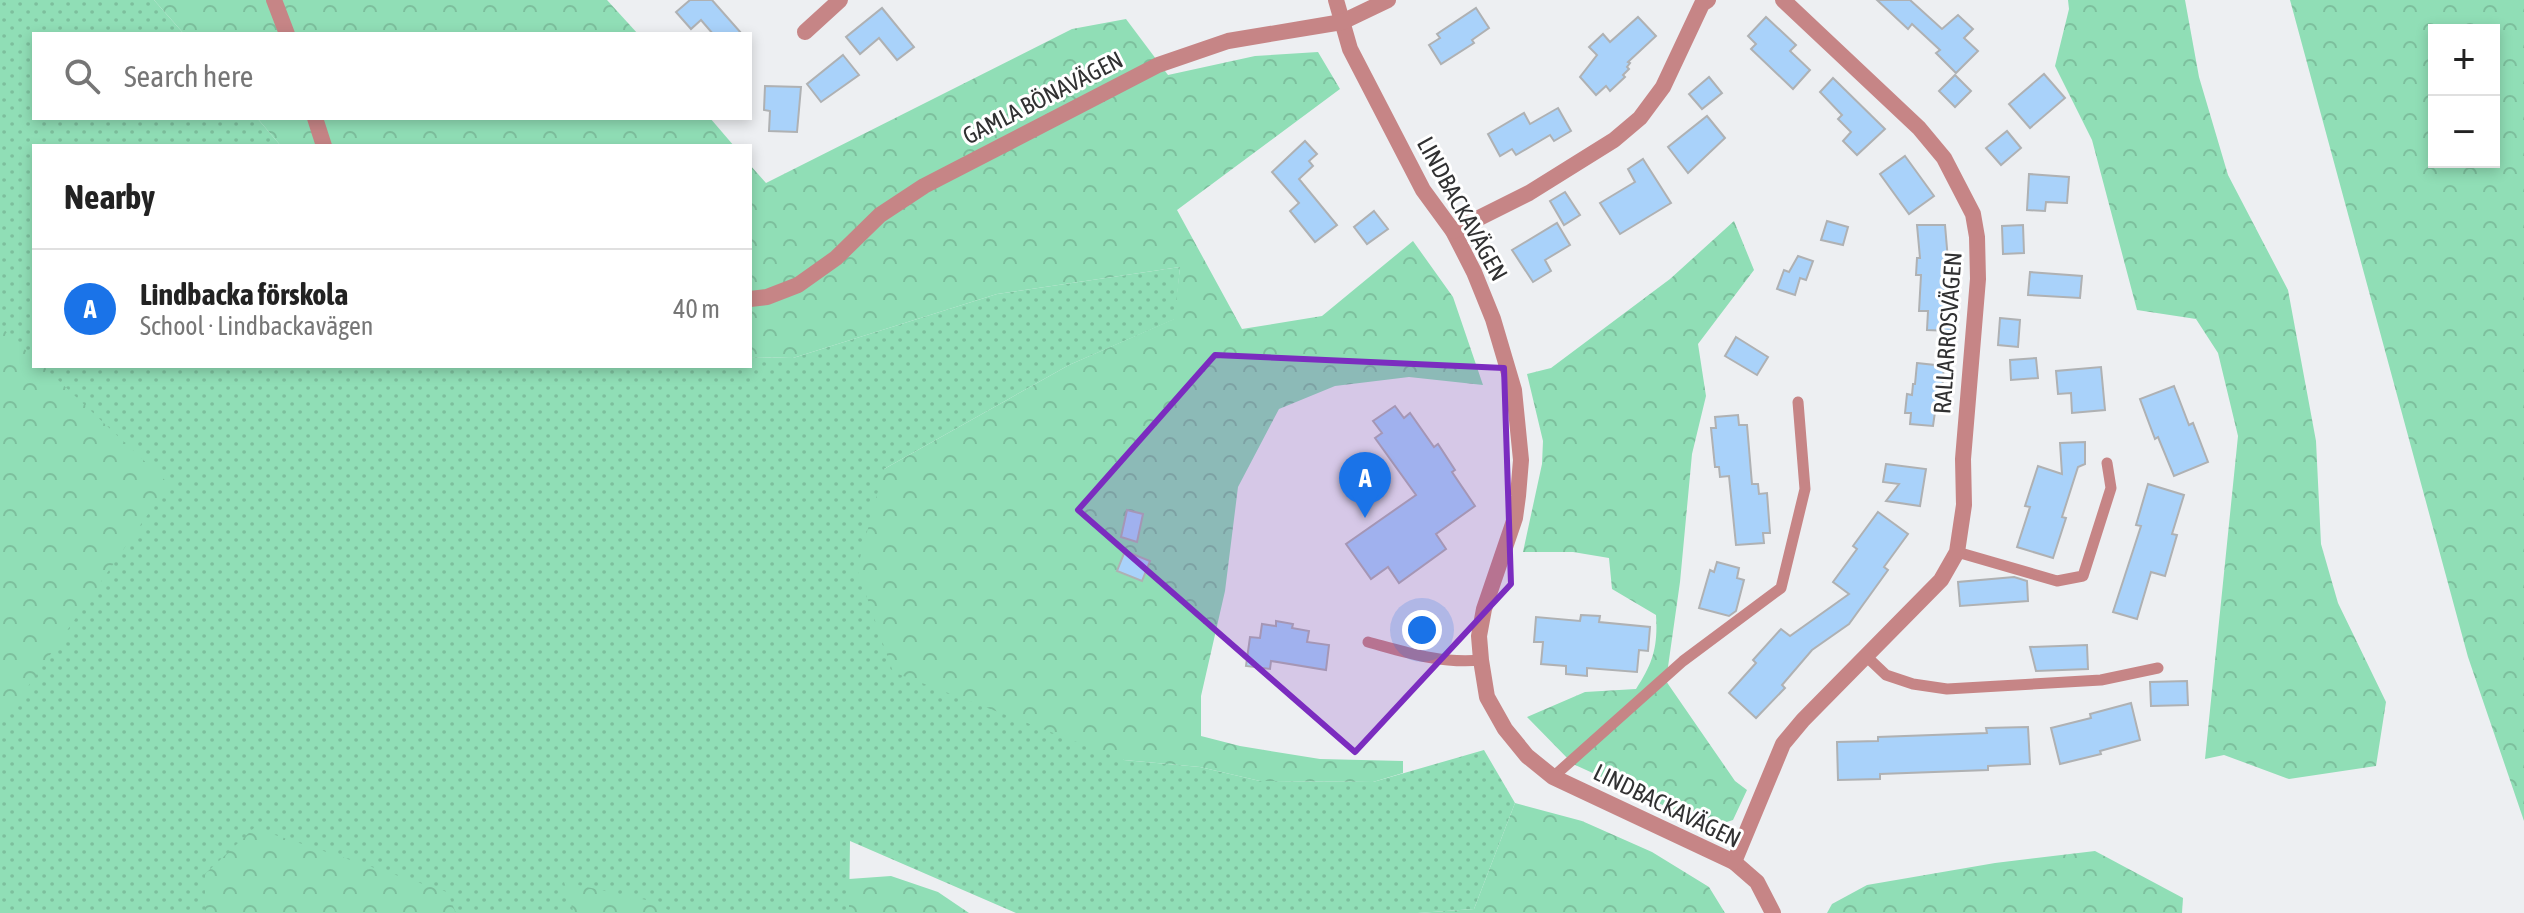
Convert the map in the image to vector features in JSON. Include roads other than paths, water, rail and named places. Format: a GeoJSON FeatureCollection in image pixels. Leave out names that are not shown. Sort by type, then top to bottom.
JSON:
{"type":"FeatureCollection","features":[{"type":"Feature","properties":{"kind":"street"},"geometry":{"type":"LineString","coordinates":[[274,0],[286,32]]}},
{"type":"Feature","properties":{"kind":"street"},"geometry":{"type":"LineString","coordinates":[[805,32],[840,0]]}},
{"type":"Feature","properties":{"kind":"street","name":"LINDBACKAVÄGEN"},"geometry":{"type":"LineString","coordinates":[[1336,0],[1350,49],[1423,190],[1453,231],[1493,319],[1514,390],[1521,460],[1515,518],[1484,609],[1479,636],[1487,697],[1505,729],[1527,756],[1553,777],[1734,862],[1757,882],[1773,913]]}},
{"type":"Feature","properties":{"kind":"street","name":"GAMLA BÖNAVÄGEN"},"geometry":{"type":"LineString","coordinates":[[752,299],[767,297],[798,285],[836,258],[880,215],[924,186],[1158,65],[1228,41],[1342,22],[1388,0]]}},
{"type":"Feature","properties":{"kind":"street"},"geometry":{"type":"LineString","coordinates":[[1453,231],[1529,193],[1614,140],[1640,118],[1663,87],[1702,4],[1708,0]]}},
{"type":"Feature","properties":{"kind":"street","name":"RALLARROSVÄGEN"},"geometry":{"type":"LineString","coordinates":[[1734,862],[1783,744],[1941,580],[1957,552],[1964,505],[1963,459],[1978,279],[1973,214],[1944,158],[1919,128],[1783,0]]}},
{"type":"Feature","properties":{"kind":"street"},"geometry":{"type":"LineString","coordinates":[[316,120],[323,144]]}},
{"type":"Feature","properties":{"kind":"lane"},"geometry":{"type":"LineString","coordinates":[[1553,777],[1683,661],[1781,588],[1805,489],[1798,402]]}},
{"type":"Feature","properties":{"kind":"lane"},"geometry":{"type":"LineString","coordinates":[[1957,552],[2057,581],[2083,576],[2111,488],[2107,463]]}},
{"type":"Feature","properties":{"kind":"lane"},"geometry":{"type":"LineString","coordinates":[[1368,642],[1431,659],[1456,662],[1481,660]]}},
{"type":"Feature","properties":{"kind":"lane"},"geometry":{"type":"LineString","coordinates":[[1867,657],[1886,675],[1913,684],[1947,689],[2101,680],[2158,668]]}},
{"type":"Feature","properties":{"kind":"place","name":"Lindbacka förskola"},"geometry":{"type":"Point","coordinates":[1365,518]}}]}
